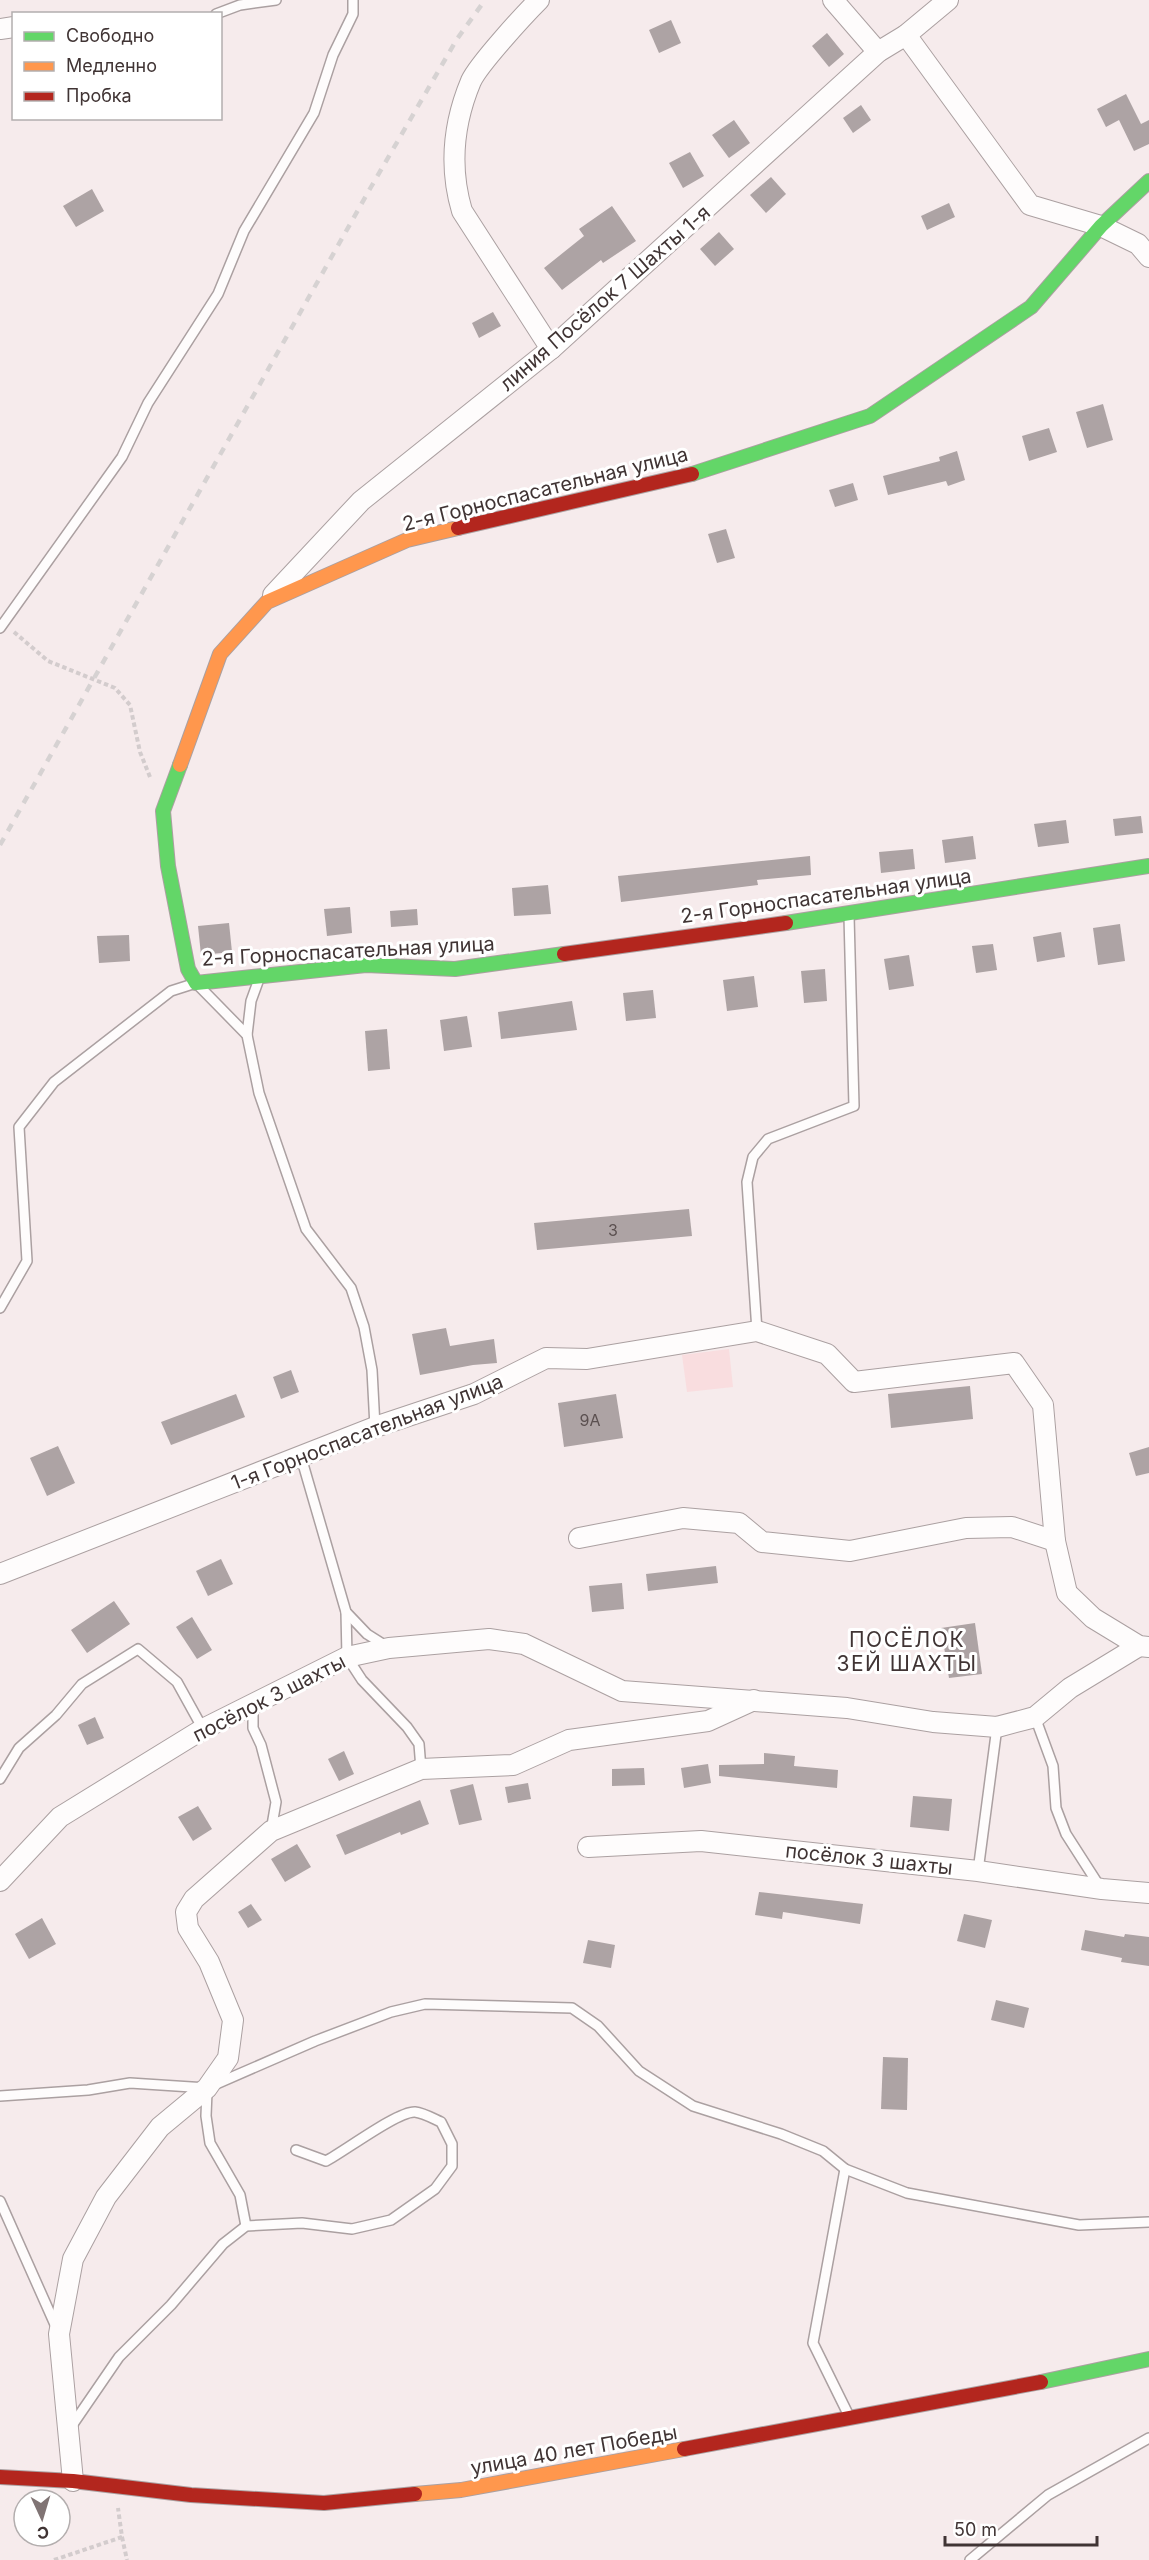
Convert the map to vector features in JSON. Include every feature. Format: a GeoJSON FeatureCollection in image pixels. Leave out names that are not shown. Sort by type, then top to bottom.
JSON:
{"type":"FeatureCollection","features":[{"type":"Feature","properties":{"kind":"street"},"geometry":{"type":"LineString","coordinates":[[539,0],[472,80],[453,144],[454,185],[462,211],[551,349]]}},
{"type":"Feature","properties":{"kind":"street"},"geometry":{"type":"LineString","coordinates":[[833,0],[878,52]]}},
{"type":"Feature","properties":{"kind":"street","name":"линия Посёлок 7 Шахты 1-я"},"geometry":{"type":"LineString","coordinates":[[267,602],[361,501],[551,349],[878,52],[906,35],[948,0]]}},
{"type":"Feature","properties":{"kind":"street"},"geometry":{"type":"LineString","coordinates":[[906,35],[1030,205],[1101,226],[1138,244],[1149,257]]}},
{"type":"Feature","properties":{"kind":"street","name":"2-я Горноспасательная улица"},"geometry":{"type":"LineString","coordinates":[[1149,181],[1101,226],[1031,308],[870,416],[691,474],[407,540],[267,602],[220,654],[164,811],[168,866],[189,969],[196,983],[366,965],[455,969],[849,914],[1149,866]]}},
{"type":"Feature","properties":{"kind":"street","name":"1-я Горноспасательная улица"},"geometry":{"type":"LineString","coordinates":[[0,1574],[375,1427],[474,1394],[546,1358],[587,1359],[757,1331],[827,1354],[854,1382],[1014,1363],[1043,1406],[1055,1541]]}},
{"type":"Feature","properties":{"kind":"street"},"geometry":{"type":"LineString","coordinates":[[579,1539],[683,1518],[738,1523],[762,1542],[850,1551],[966,1528],[1011,1527],[1055,1541],[1067,1593],[1093,1618],[1144,1646]]}},
{"type":"Feature","properties":{"kind":"street","name":"посёлок 3 шахты"},"geometry":{"type":"LineString","coordinates":[[0,1881],[60,1817],[202,1729],[347,1657],[389,1648],[489,1639],[524,1644],[622,1691],[848,1708],[933,1722],[997,1727],[1035,1717],[1070,1688],[1144,1646]]}},
{"type":"Feature","properties":{"kind":"street","name":"посёлок 3 шахты"},"geometry":{"type":"LineString","coordinates":[[207,2088],[228,2058],[233,2020],[209,1962],[188,1928],[186,1912],[194,1899],[271,1831],[421,1769],[513,1765],[568,1740],[708,1720],[754,1700]]}},
{"type":"Feature","properties":{"kind":"street","name":"посёлок 3 шахты"},"geometry":{"type":"LineString","coordinates":[[588,1847],[701,1840],[1149,1893]]}},
{"type":"Feature","properties":{"kind":"street"},"geometry":{"type":"LineString","coordinates":[[73,2481],[59,2334],[73,2259],[106,2197],[160,2127],[207,2088]]}},
{"type":"Feature","properties":{"kind":"street","name":"улица 40 лет Победы"},"geometry":{"type":"LineString","coordinates":[[0,2477],[73,2481],[191,2495],[324,2503],[461,2490],[851,2419],[1149,2359]]}},
{"type":"Feature","properties":{"kind":"lane"},"geometry":{"type":"LineString","coordinates":[[222,12],[240,6],[276,0]]}},
{"type":"Feature","properties":{"kind":"lane"},"geometry":{"type":"LineString","coordinates":[[2,626],[122,457],[148,404],[218,294],[244,231],[314,113],[333,55],[353,14],[353,0]]}},
{"type":"Feature","properties":{"kind":"lane"},"geometry":{"type":"LineString","coordinates":[[757,1331],[747,1182],[753,1158],[768,1139],[854,1106],[849,914]]}},
{"type":"Feature","properties":{"kind":"lane"},"geometry":{"type":"LineString","coordinates":[[259,978],[252,1001],[247,1035],[259,1094],[306,1229],[351,1288],[358,1308],[372,1370],[375,1427]]}},
{"type":"Feature","properties":{"kind":"lane"},"geometry":{"type":"LineString","coordinates":[[0,1308],[27,1261],[19,1128],[54,1082],[171,991],[196,983],[247,1035]]}},
{"type":"Feature","properties":{"kind":"lane"},"geometry":{"type":"LineString","coordinates":[[301,1457],[346,1612],[347,1657],[362,1680],[407,1727],[418,1744],[421,1769]]}},
{"type":"Feature","properties":{"kind":"lane"},"geometry":{"type":"LineString","coordinates":[[346,1612],[366,1634],[389,1648]]}},
{"type":"Feature","properties":{"kind":"lane"},"geometry":{"type":"LineString","coordinates":[[0,1779],[19,1748],[56,1715],[82,1684],[138,1649],[177,1682],[202,1729]]}},
{"type":"Feature","properties":{"kind":"lane"},"geometry":{"type":"LineString","coordinates":[[253,1704],[253,1728],[261,1745],[276,1802],[271,1831]]}},
{"type":"Feature","properties":{"kind":"lane"},"geometry":{"type":"LineString","coordinates":[[1035,1717],[1053,1766],[1056,1808],[1066,1834],[1102,1889]]}},
{"type":"Feature","properties":{"kind":"lane"},"geometry":{"type":"LineString","coordinates":[[978,1871],[997,1727]]}},
{"type":"Feature","properties":{"kind":"lane"},"geometry":{"type":"LineString","coordinates":[[0,2096],[88,2090],[130,2083],[207,2088],[315,2041],[402,2009],[425,2004],[572,2008],[598,2026],[639,2071],[693,2106],[782,2134],[823,2151],[845,2169],[907,2193],[1026,2217],[1079,2225],[1149,2222]]}},
{"type":"Feature","properties":{"kind":"lane"},"geometry":{"type":"LineString","coordinates":[[207,2088],[206,2116],[210,2143],[240,2195],[246,2226]]}},
{"type":"Feature","properties":{"kind":"lane"},"geometry":{"type":"LineString","coordinates":[[68,2431],[119,2357],[171,2306],[223,2244],[246,2226],[302,2223],[352,2229],[391,2220],[435,2189],[452,2166],[452,2144],[441,2122],[414,2112],[388,2121],[352,2147],[326,2161],[296,2150]]}},
{"type":"Feature","properties":{"kind":"lane"},"geometry":{"type":"LineString","coordinates":[[845,2169],[813,2343],[851,2419]]}},
{"type":"Feature","properties":{"kind":"lane"},"geometry":{"type":"LineString","coordinates":[[0,2200],[59,2334]]}},
{"type":"Feature","properties":{"kind":"lane"},"geometry":{"type":"LineString","coordinates":[[970,2560],[1048,2495],[1149,2438]]}},
{"type":"Feature","properties":{"kind":"path"},"geometry":{"type":"LineString","coordinates":[[2,626],[48,661],[115,688],[130,705],[140,752],[152,781]]}},
{"type":"Feature","properties":{"kind":"path"},"geometry":{"type":"LineString","coordinates":[[116,2486],[127,2560]]}},
{"type":"Feature","properties":{"kind":"path"},"geometry":{"type":"LineString","coordinates":[[54,2560],[122,2537]]}},
{"type":"Feature","properties":{"kind":"shaded area"},"geometry":{"type":"Polygon","coordinates":[[[729,1349],[733,1387],[687,1392],[682,1355],[729,1349]]]}},
{"type":"Feature","properties":{"kind":"building"},"geometry":{"type":"Polygon","coordinates":[[[671,20],[681,43],[659,53],[649,30],[671,20]]]}},
{"type":"Feature","properties":{"kind":"building"},"geometry":{"type":"Polygon","coordinates":[[[827,33],[844,54],[829,67],[812,46],[827,33]]]}},
{"type":"Feature","properties":{"kind":"building"},"geometry":{"type":"Polygon","coordinates":[[[1126,94],[1141,124],[1149,120],[1149,144],[1134,151],[1119,120],[1106,127],[1097,109],[1126,94]]]}},
{"type":"Feature","properties":{"kind":"building"},"geometry":{"type":"Polygon","coordinates":[[[861,105],[871,120],[853,133],[843,118],[861,105]]]}},
{"type":"Feature","properties":{"kind":"building"},"geometry":{"type":"Polygon","coordinates":[[[734,120],[750,143],[729,158],[712,135],[734,120]]]}},
{"type":"Feature","properties":{"kind":"building"},"geometry":{"type":"Polygon","coordinates":[[[690,152],[704,176],[683,188],[669,163],[690,152]]]}},
{"type":"Feature","properties":{"kind":"building"},"geometry":{"type":"Polygon","coordinates":[[[771,177],[786,194],[766,213],[750,195],[771,177]]]}},
{"type":"Feature","properties":{"kind":"building"},"geometry":{"type":"Polygon","coordinates":[[[92,189],[104,211],[76,227],[63,206],[92,189]]]}},
{"type":"Feature","properties":{"kind":"building"},"geometry":{"type":"Polygon","coordinates":[[[949,203],[955,217],[927,230],[921,216],[949,203]]]}},
{"type":"Feature","properties":{"kind":"building"},"geometry":{"type":"Polygon","coordinates":[[[612,206],[636,241],[603,263],[601,260],[562,290],[544,268],[584,236],[579,229],[612,206]]]}},
{"type":"Feature","properties":{"kind":"building"},"geometry":{"type":"Polygon","coordinates":[[[719,232],[734,249],[715,266],[700,249],[719,232]]]}},
{"type":"Feature","properties":{"kind":"building"},"geometry":{"type":"Polygon","coordinates":[[[493,312],[501,326],[479,338],[472,323],[493,312]]]}},
{"type":"Feature","properties":{"kind":"building"},"geometry":{"type":"Polygon","coordinates":[[[1103,404],[1113,440],[1087,448],[1076,412],[1103,404]]]}},
{"type":"Feature","properties":{"kind":"building"},"geometry":{"type":"Polygon","coordinates":[[[1049,428],[1057,452],[1029,461],[1022,436],[1049,428]]]}},
{"type":"Feature","properties":{"kind":"building"},"geometry":{"type":"Polygon","coordinates":[[[957,451],[965,480],[948,486],[946,481],[888,495],[883,476],[940,461],[939,457],[957,451]]]}},
{"type":"Feature","properties":{"kind":"building"},"geometry":{"type":"Polygon","coordinates":[[[853,483],[858,500],[835,507],[829,490],[853,483]]]}},
{"type":"Feature","properties":{"kind":"building"},"geometry":{"type":"Polygon","coordinates":[[[726,529],[735,558],[717,563],[708,534],[726,529]]]}},
{"type":"Feature","properties":{"kind":"building"},"geometry":{"type":"Polygon","coordinates":[[[1141,816],[1143,833],[1115,836],[1113,819],[1141,816]]]}},
{"type":"Feature","properties":{"kind":"building"},"geometry":{"type":"Polygon","coordinates":[[[1066,820],[1069,843],[1038,847],[1034,824],[1066,820]]]}},
{"type":"Feature","properties":{"kind":"building"},"geometry":{"type":"Polygon","coordinates":[[[973,836],[976,859],[945,863],[942,840],[973,836]]]}},
{"type":"Feature","properties":{"kind":"building"},"geometry":{"type":"Polygon","coordinates":[[[913,849],[915,869],[881,873],[879,852],[913,849]]]}},
{"type":"Feature","properties":{"kind":"building"},"geometry":{"type":"Polygon","coordinates":[[[810,856],[811,875],[757,880],[758,885],[621,902],[618,876],[810,856]]]}},
{"type":"Feature","properties":{"kind":"building"},"geometry":{"type":"Polygon","coordinates":[[[548,885],[551,914],[514,916],[512,888],[548,885]]]}},
{"type":"Feature","properties":{"kind":"building"},"geometry":{"type":"Polygon","coordinates":[[[350,907],[352,933],[327,936],[324,909],[350,907]]]}},
{"type":"Feature","properties":{"kind":"building"},"geometry":{"type":"Polygon","coordinates":[[[417,909],[418,925],[391,927],[390,911],[417,909]]]}},
{"type":"Feature","properties":{"kind":"building"},"geometry":{"type":"Polygon","coordinates":[[[229,923],[232,952],[201,955],[198,926],[229,923]]]}},
{"type":"Feature","properties":{"kind":"building"},"geometry":{"type":"Polygon","coordinates":[[[1120,924],[1125,961],[1098,965],[1093,928],[1120,924]]]}},
{"type":"Feature","properties":{"kind":"building"},"geometry":{"type":"Polygon","coordinates":[[[1061,932],[1065,957],[1037,962],[1033,937],[1061,932]]]}},
{"type":"Feature","properties":{"kind":"building"},"geometry":{"type":"Polygon","coordinates":[[[129,935],[130,961],[99,963],[97,936],[129,935]]]}},
{"type":"Feature","properties":{"kind":"building"},"geometry":{"type":"Polygon","coordinates":[[[993,944],[997,970],[976,973],[972,946],[993,944]]]}},
{"type":"Feature","properties":{"kind":"building"},"geometry":{"type":"Polygon","coordinates":[[[909,955],[914,986],[889,990],[884,959],[909,955]]]}},
{"type":"Feature","properties":{"kind":"building"},"geometry":{"type":"Polygon","coordinates":[[[825,969],[827,1001],[804,1003],[801,971],[825,969]]]}},
{"type":"Feature","properties":{"kind":"building"},"geometry":{"type":"Polygon","coordinates":[[[754,976],[758,1007],[727,1011],[723,980],[754,976]]]}},
{"type":"Feature","properties":{"kind":"building"},"geometry":{"type":"Polygon","coordinates":[[[653,990],[656,1018],[626,1021],[623,993],[653,990]]]}},
{"type":"Feature","properties":{"kind":"building"},"geometry":{"type":"Polygon","coordinates":[[[572,1001],[577,1030],[501,1039],[498,1012],[572,1001]]]}},
{"type":"Feature","properties":{"kind":"building"},"geometry":{"type":"Polygon","coordinates":[[[467,1016],[472,1047],[444,1051],[440,1020],[467,1016]]]}},
{"type":"Feature","properties":{"kind":"building"},"geometry":{"type":"Polygon","coordinates":[[[387,1029],[390,1069],[368,1071],[365,1031],[387,1029]]]}},
{"type":"Feature","properties":{"kind":"building"},"geometry":{"type":"Polygon","coordinates":[[[689,1209],[692,1236],[537,1250],[534,1223],[689,1209]]]}},
{"type":"Feature","properties":{"kind":"building"},"geometry":{"type":"Polygon","coordinates":[[[446,1328],[450,1346],[494,1339],[497,1363],[420,1375],[412,1334],[446,1328]]]}},
{"type":"Feature","properties":{"kind":"building"},"geometry":{"type":"Polygon","coordinates":[[[291,1370],[299,1392],[281,1399],[273,1377],[291,1370]]]}},
{"type":"Feature","properties":{"kind":"building"},"geometry":{"type":"Polygon","coordinates":[[[970,1386],[973,1419],[891,1428],[888,1394],[970,1386]]]}},
{"type":"Feature","properties":{"kind":"building"},"geometry":{"type":"Polygon","coordinates":[[[236,1394],[245,1417],[171,1445],[161,1422],[236,1394]]]}},
{"type":"Feature","properties":{"kind":"building"},"geometry":{"type":"Polygon","coordinates":[[[616,1394],[623,1438],[564,1447],[558,1403],[616,1394]]]}},
{"type":"Feature","properties":{"kind":"building"},"geometry":{"type":"Polygon","coordinates":[[[58,1446],[75,1483],[47,1496],[30,1458],[58,1446]]]}},
{"type":"Feature","properties":{"kind":"building"},"geometry":{"type":"Polygon","coordinates":[[[1149,1447],[1149,1473],[1136,1476],[1129,1453],[1149,1447]]]}},
{"type":"Feature","properties":{"kind":"building"},"geometry":{"type":"Polygon","coordinates":[[[221,1559],[233,1584],[208,1596],[196,1571],[221,1559]]]}},
{"type":"Feature","properties":{"kind":"building"},"geometry":{"type":"Polygon","coordinates":[[[716,1566],[718,1583],[648,1591],[646,1574],[716,1566]]]}},
{"type":"Feature","properties":{"kind":"building"},"geometry":{"type":"Polygon","coordinates":[[[622,1583],[624,1609],[592,1612],[589,1586],[622,1583]]]}},
{"type":"Feature","properties":{"kind":"building"},"geometry":{"type":"Polygon","coordinates":[[[114,1601],[130,1624],[87,1653],[71,1630],[114,1601]]]}},
{"type":"Feature","properties":{"kind":"building"},"geometry":{"type":"Polygon","coordinates":[[[192,1617],[212,1650],[197,1659],[176,1627],[192,1617]]]}},
{"type":"Feature","properties":{"kind":"building"},"geometry":{"type":"Polygon","coordinates":[[[975,1623],[982,1674],[949,1678],[941,1628],[975,1623]]]}},
{"type":"Feature","properties":{"kind":"building"},"geometry":{"type":"Polygon","coordinates":[[[95,1717],[104,1738],[87,1745],[78,1725],[95,1717]]]}},
{"type":"Feature","properties":{"kind":"building"},"geometry":{"type":"Polygon","coordinates":[[[344,1751],[354,1774],[339,1781],[328,1759],[344,1751]]]}},
{"type":"Feature","properties":{"kind":"building"},"geometry":{"type":"Polygon","coordinates":[[[764,1753],[795,1756],[794,1766],[838,1770],[837,1788],[719,1776],[719,1765],[764,1764],[764,1753]]]}},
{"type":"Feature","properties":{"kind":"building"},"geometry":{"type":"Polygon","coordinates":[[[708,1764],[711,1783],[684,1788],[681,1768],[708,1764]]]}},
{"type":"Feature","properties":{"kind":"building"},"geometry":{"type":"Polygon","coordinates":[[[644,1768],[645,1785],[612,1786],[612,1769],[644,1768]]]}},
{"type":"Feature","properties":{"kind":"building"},"geometry":{"type":"Polygon","coordinates":[[[528,1783],[531,1799],[508,1803],[505,1787],[528,1783]]]}},
{"type":"Feature","properties":{"kind":"building"},"geometry":{"type":"Polygon","coordinates":[[[473,1784],[482,1820],[459,1825],[450,1790],[473,1784]]]}},
{"type":"Feature","properties":{"kind":"building"},"geometry":{"type":"Polygon","coordinates":[[[913,1796],[952,1799],[949,1831],[910,1827],[913,1796]]]}},
{"type":"Feature","properties":{"kind":"building"},"geometry":{"type":"Polygon","coordinates":[[[420,1800],[429,1824],[401,1835],[400,1832],[345,1855],[336,1835],[420,1800]]]}},
{"type":"Feature","properties":{"kind":"building"},"geometry":{"type":"Polygon","coordinates":[[[198,1806],[212,1829],[193,1841],[178,1817],[198,1806]]]}},
{"type":"Feature","properties":{"kind":"building"},"geometry":{"type":"Polygon","coordinates":[[[297,1844],[311,1867],[285,1882],[271,1859],[297,1844]]]}},
{"type":"Feature","properties":{"kind":"building"},"geometry":{"type":"Polygon","coordinates":[[[759,1892],[863,1904],[860,1924],[783,1912],[782,1919],[755,1915],[759,1892]]]}},
{"type":"Feature","properties":{"kind":"building"},"geometry":{"type":"Polygon","coordinates":[[[251,1904],[262,1920],[248,1928],[238,1912],[251,1904]]]}},
{"type":"Feature","properties":{"kind":"building"},"geometry":{"type":"Polygon","coordinates":[[[964,1914],[992,1920],[985,1948],[957,1941],[964,1914]]]}},
{"type":"Feature","properties":{"kind":"building"},"geometry":{"type":"Polygon","coordinates":[[[42,1918],[56,1944],[29,1959],[15,1934],[42,1918]]]}},
{"type":"Feature","properties":{"kind":"building"},"geometry":{"type":"Polygon","coordinates":[[[1085,1930],[1124,1937],[1125,1934],[1149,1937],[1149,1966],[1121,1962],[1122,1958],[1081,1950],[1085,1930]]]}},
{"type":"Feature","properties":{"kind":"building"},"geometry":{"type":"Polygon","coordinates":[[[588,1940],[615,1945],[611,1968],[583,1963],[588,1940]]]}},
{"type":"Feature","properties":{"kind":"building"},"geometry":{"type":"Polygon","coordinates":[[[996,2000],[1029,2008],[1024,2028],[991,2020],[996,2000]]]}},
{"type":"Feature","properties":{"kind":"building"},"geometry":{"type":"Polygon","coordinates":[[[883,2057],[908,2058],[907,2110],[881,2109],[883,2057]]]}},
{"type":"Feature","properties":{"kind":"railway"},"geometry":{"type":"LineString","coordinates":[[0,845],[371,187],[457,39],[485,0]]}},
{"type":"Feature","properties":{"kind":"traffic: fast"},"geometry":{"type":"LineString","coordinates":[[692,474],[870,416],[1031,307],[1101,226],[1149,181]]}},
{"type":"Feature","properties":{"kind":"traffic: fast"},"geometry":{"type":"LineString","coordinates":[[180,765],[163,811],[168,866],[188,969],[196,983],[366,965],[455,969],[564,954]]}},
{"type":"Feature","properties":{"kind":"traffic: fast"},"geometry":{"type":"LineString","coordinates":[[786,923],[1149,866]]}},
{"type":"Feature","properties":{"kind":"traffic: fast"},"geometry":{"type":"LineString","coordinates":[[1041,2382],[1149,2359]]}},
{"type":"Feature","properties":{"kind":"traffic: slow"},"geometry":{"type":"LineString","coordinates":[[180,765],[220,654],[267,602],[407,540],[458,528]]}},
{"type":"Feature","properties":{"kind":"traffic: slow"},"geometry":{"type":"LineString","coordinates":[[415,2494],[461,2490],[684,2449]]}},
{"type":"Feature","properties":{"kind":"traffic: jam"},"geometry":{"type":"LineString","coordinates":[[458,528],[692,474]]}},
{"type":"Feature","properties":{"kind":"traffic: jam"},"geometry":{"type":"LineString","coordinates":[[564,954],[786,923]]}},
{"type":"Feature","properties":{"kind":"traffic: jam"},"geometry":{"type":"LineString","coordinates":[[684,2449],[1041,2382]]}},
{"type":"Feature","properties":{"kind":"traffic: jam"},"geometry":{"type":"LineString","coordinates":[[0,2477],[73,2481],[191,2495],[324,2503],[415,2494]]}},
{"type":"Feature","properties":{"kind":"district","name":"ПОСЁЛОК 3ЕЙ ШАХТЫ"},"geometry":{"type":"Point","coordinates":[907,1651]}}]}
